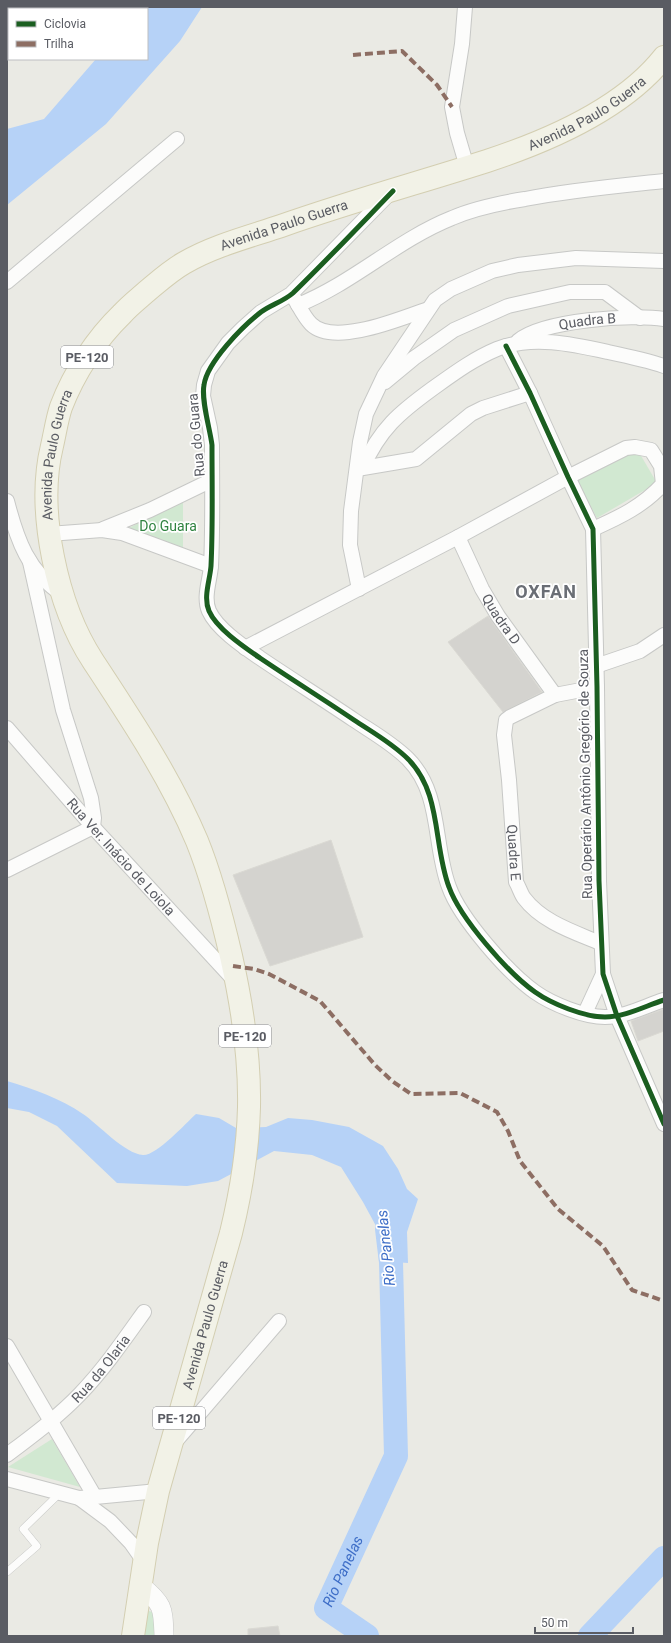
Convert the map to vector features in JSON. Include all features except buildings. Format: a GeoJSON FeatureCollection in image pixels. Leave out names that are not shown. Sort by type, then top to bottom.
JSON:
{"type":"FeatureCollection","features":[{"type":"Feature","properties":{"kind":"main road","name":"Avenida Paulo Guerra"},"geometry":{"type":"LineString","coordinates":[[133,1636],[158,1491],[231,1233],[238,1203],[245,1158],[249,1108],[249,1080],[243,1018],[237,983],[225,930],[197,842],[162,771],[140,733],[87,651],[71,618],[54,564],[49,534],[46,490],[50,455],[61,408],[78,371],[99,341],[122,313],[155,284],[183,263],[219,246],[302,218],[467,167],[544,140],[587,118],[623,96],[663,61]]}},
{"type":"Feature","properties":{"kind":"street"},"geometry":{"type":"LineString","coordinates":[[465,7],[462,44],[452,107],[457,133],[467,167]]}},
{"type":"Feature","properties":{"kind":"street"},"geometry":{"type":"LineString","coordinates":[[7,282],[177,139]]}},
{"type":"Feature","properties":{"kind":"street"},"geometry":{"type":"LineString","coordinates":[[428,309],[362,331],[334,332],[316,328],[310,324],[295,300],[320,295],[406,241],[451,218],[473,210],[564,192],[664,182]]}},
{"type":"Feature","properties":{"kind":"street","name":"Rua do Guara"},"geometry":{"type":"LineString","coordinates":[[393,190],[295,300],[261,312],[228,344],[208,371],[203,396],[210,428],[212,480],[211,566],[206,600],[214,620],[246,648],[374,733],[398,750],[410,761],[422,778],[432,802],[440,851],[449,888],[466,918],[494,953],[520,980],[536,993],[557,1004],[602,1017],[616,1016]]}},
{"type":"Feature","properties":{"kind":"street"},"geometry":{"type":"LineString","coordinates":[[359,589],[350,545],[351,510],[360,468],[360,442],[366,414],[377,389],[404,344],[435,300],[451,289],[492,271],[518,265],[576,258],[664,261]]}},
{"type":"Feature","properties":{"kind":"street"},"geometry":{"type":"LineString","coordinates":[[377,389],[414,358],[454,330],[508,306],[570,292],[605,292],[640,318]]}},
{"type":"Feature","properties":{"kind":"street","name":"Quadra B"},"geometry":{"type":"LineString","coordinates":[[510,345],[528,334],[554,326],[587,320],[614,317],[664,319]]}},
{"type":"Feature","properties":{"kind":"street"},"geometry":{"type":"LineString","coordinates":[[360,468],[378,437],[390,423],[406,409],[469,363],[496,349],[510,345],[548,342],[647,360],[664,366]]}},
{"type":"Feature","properties":{"kind":"street"},"geometry":{"type":"LineString","coordinates":[[246,648],[458,537],[568,477],[626,448],[635,447],[651,450],[660,466],[663,484],[655,493],[632,511],[593,529],[568,477],[530,393],[510,345]]}},
{"type":"Feature","properties":{"kind":"street"},"geometry":{"type":"LineString","coordinates":[[360,468],[416,459],[471,414],[482,408],[530,393]]}},
{"type":"Feature","properties":{"kind":"street"},"geometry":{"type":"LineString","coordinates":[[102,530],[150,510],[212,480]]}},
{"type":"Feature","properties":{"kind":"street"},"geometry":{"type":"LineString","coordinates":[[7,501],[10,528],[30,562],[41,577],[52,588],[64,595]]}},
{"type":"Feature","properties":{"kind":"street","name":"Rua Operário Antônio Gregório de Souza"},"geometry":{"type":"LineString","coordinates":[[593,529],[597,687],[598,881],[600,943],[603,974],[616,1016],[663,1121]]}},
{"type":"Feature","properties":{"kind":"street"},"geometry":{"type":"LineString","coordinates":[[49,534],[102,530],[138,538],[211,566]]}},
{"type":"Feature","properties":{"kind":"street","name":"Quadra D"},"geometry":{"type":"LineString","coordinates":[[458,537],[482,589],[498,616],[555,695]]}},
{"type":"Feature","properties":{"kind":"street"},"geometry":{"type":"LineString","coordinates":[[7,870],[93,827],[94,818],[91,798],[63,710],[30,562]]}},
{"type":"Feature","properties":{"kind":"street"},"geometry":{"type":"LineString","coordinates":[[596,666],[640,651],[664,635]]}},
{"type":"Feature","properties":{"kind":"street"},"geometry":{"type":"LineString","coordinates":[[555,695],[597,687]]}},
{"type":"Feature","properties":{"kind":"street","name":"Quadra E"},"geometry":{"type":"LineString","coordinates":[[555,695],[510,717],[505,724],[504,735],[509,780],[516,882],[523,897],[534,910],[544,917],[600,943]]}},
{"type":"Feature","properties":{"kind":"street","name":"Rua Ver. Inácio de Loiola"},"geometry":{"type":"LineString","coordinates":[[7,728],[93,827],[237,983]]}},
{"type":"Feature","properties":{"kind":"street"},"geometry":{"type":"LineString","coordinates":[[585,1013],[603,974]]}},
{"type":"Feature","properties":{"kind":"street"},"geometry":{"type":"LineString","coordinates":[[616,1016],[664,1000]]}},
{"type":"Feature","properties":{"kind":"street","name":"Rua da Olaria"},"geometry":{"type":"LineString","coordinates":[[7,1456],[52,1421],[79,1395],[109,1361],[144,1312]]}},
{"type":"Feature","properties":{"kind":"street"},"geometry":{"type":"LineString","coordinates":[[171,1448],[279,1321]]}},
{"type":"Feature","properties":{"kind":"street"},"geometry":{"type":"LineString","coordinates":[[7,1346],[95,1497]]}},
{"type":"Feature","properties":{"kind":"street"},"geometry":{"type":"LineString","coordinates":[[7,1479],[79,1498],[158,1491]]}},
{"type":"Feature","properties":{"kind":"street"},"geometry":{"type":"LineString","coordinates":[[79,1498],[110,1521],[131,1543],[145,1563]]}},
{"type":"Feature","properties":{"kind":"street"},"geometry":{"type":"LineString","coordinates":[[141,1586],[154,1596],[162,1608],[164,1636]]}},
{"type":"Feature","properties":{"kind":"lane"},"geometry":{"type":"LineString","coordinates":[[7,1572],[37,1546],[23,1529],[60,1493]]}},
{"type":"Feature","properties":{"kind":"green space"},"geometry":{"type":"Polygon","coordinates":[[[637,449],[657,483],[597,518],[575,479],[637,449]]]}},
{"type":"Feature","properties":{"kind":"green space","name":"Do Guara"},"geometry":{"type":"Polygon","coordinates":[[[183,500],[183,549],[129,528],[183,500]]]}},
{"type":"Feature","properties":{"kind":"green space"},"geometry":{"type":"Polygon","coordinates":[[[52,1439],[80,1487],[8,1467],[52,1439]]]}},
{"type":"Feature","properties":{"kind":"green space"},"geometry":{"type":"Polygon","coordinates":[[[146,1610],[158,1614],[158,1636],[144,1636],[146,1610]]]}},
{"type":"Feature","properties":{"kind":"water"},"geometry":{"type":"Polygon","coordinates":[[[202,7],[180,41],[106,124],[7,205],[7,129],[44,119],[95,60],[148,60],[148,8],[133,8],[202,7]]]}},
{"type":"Feature","properties":{"kind":"water"},"geometry":{"type":"Polygon","coordinates":[[[7,1081],[65,1103],[83,1114],[128,1150],[143,1155],[149,1154],[163,1145],[196,1114],[219,1118],[236,1128],[266,1127],[288,1118],[312,1120],[349,1127],[383,1146],[398,1169],[407,1189],[418,1199],[407,1232],[408,1263],[379,1261],[376,1226],[341,1167],[312,1155],[274,1151],[218,1181],[187,1186],[117,1183],[57,1126],[29,1112],[7,1108],[7,1081]]]}},
{"type":"Feature","properties":{"kind":"waterway","name":"Rio Panelas"},"geometry":{"type":"LineString","coordinates":[[367,1636],[326,1608],[396,1456],[391,1262],[387,1229]]}},
{"type":"Feature","properties":{"kind":"waterway","name":"Rio Panelas"},"geometry":{"type":"LineString","coordinates":[[590,1636],[664,1558]]}},
{"type":"Feature","properties":{"kind":"marked path"},"geometry":{"type":"LineString","coordinates":[[353,55],[402,51],[437,85],[452,107]]}},
{"type":"Feature","properties":{"kind":"marked path"},"geometry":{"type":"LineString","coordinates":[[233,966],[254,969],[269,974],[320,1001],[375,1065],[392,1081],[411,1094],[460,1093],[497,1112],[508,1131],[520,1161],[558,1209],[603,1246],[632,1290],[664,1301]]}},
{"type":"Feature","properties":{"kind":"cycle path"},"geometry":{"type":"LineString","coordinates":[[393,191],[293,293],[261,312],[245,326],[219,355],[207,376],[203,391],[212,445],[212,551],[207,606],[213,618],[224,631],[239,643],[382,738],[408,759],[419,773],[432,803],[444,871],[455,900],[463,914],[486,944],[524,983],[542,997],[559,1005],[588,1015],[612,1017],[635,1011],[664,1000]]}},
{"type":"Feature","properties":{"kind":"cycle path"},"geometry":{"type":"LineString","coordinates":[[506,346],[530,393],[593,529],[597,687],[599,881],[603,974],[617,1016],[664,1124]]}},
{"type":"Feature","properties":{"kind":"district","name":"OXFAN"},"geometry":{"type":"Point","coordinates":[546,592]}}]}
